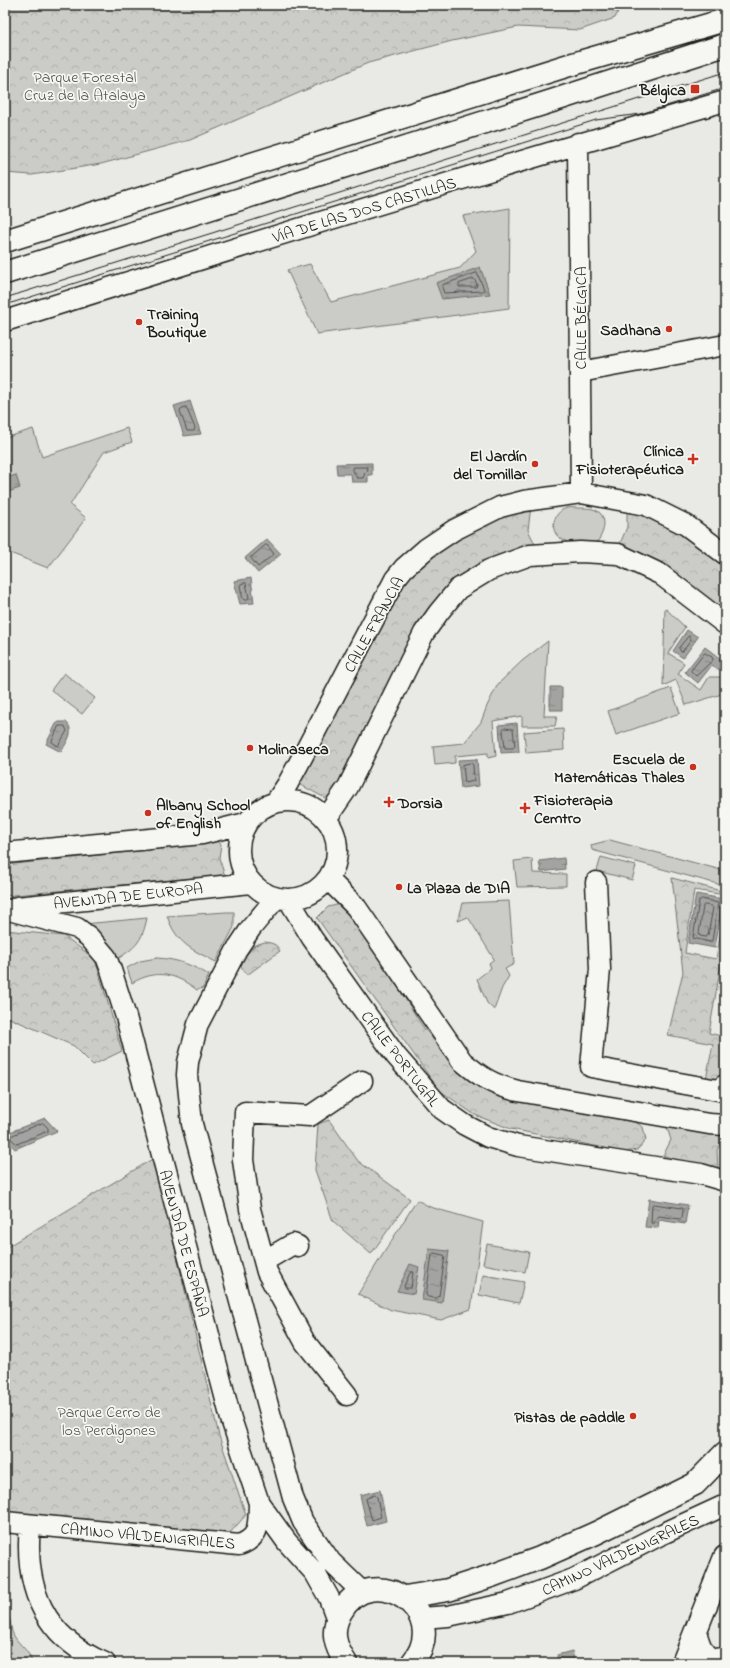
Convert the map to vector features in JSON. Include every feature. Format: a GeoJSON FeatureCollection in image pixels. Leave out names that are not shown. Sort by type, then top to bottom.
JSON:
{"type":"FeatureCollection","features":[{"type":"Feature","properties":{"kind":"main road"},"geometry":{"type":"LineString","coordinates":[[566,66],[725,8]]}},
{"type":"Feature","properties":{"kind":"main road"},"geometry":{"type":"LineString","coordinates":[[5,241],[566,66],[725,20]]}},
{"type":"Feature","properties":{"kind":"main road"},"geometry":{"type":"LineString","coordinates":[[5,273],[725,45]]}},
{"type":"Feature","properties":{"kind":"main road"},"geometry":{"type":"LineString","coordinates":[[552,101],[725,55]]}},
{"type":"Feature","properties":{"kind":"main road"},"geometry":{"type":"LineString","coordinates":[[346,1663],[338,1650],[334,1635],[336,1620],[346,1603],[362,1592],[384,1589],[405,1597],[448,1590],[540,1558],[596,1533],[695,1484],[725,1453]]}},
{"type":"Feature","properties":{"kind":"main road"},"geometry":{"type":"LineString","coordinates":[[683,1663],[725,1557]]}},
{"type":"Feature","properties":{"kind":"main road"},"geometry":{"type":"LineString","coordinates":[[405,1597],[422,1618],[424,1636],[419,1654],[412,1663]]}},
{"type":"Feature","properties":{"kind":"street","name":"VÍA DE LAS DOS CASTILLAS"},"geometry":{"type":"LineString","coordinates":[[5,321],[216,254],[578,143],[725,101]]}},
{"type":"Feature","properties":{"kind":"street","name":"CALLE BÉLGICA"},"geometry":{"type":"LineString","coordinates":[[578,143],[581,493]]}},
{"type":"Feature","properties":{"kind":"street"},"geometry":{"type":"LineString","coordinates":[[580,372],[725,345]]}},
{"type":"Feature","properties":{"kind":"street","name":"CALLE FRANCIA"},"geometry":{"type":"LineString","coordinates":[[275,803],[290,778],[395,578],[427,548],[454,530],[500,507],[524,501],[581,493],[646,505],[686,525],[725,554]]}},
{"type":"Feature","properties":{"kind":"street"},"geometry":{"type":"LineString","coordinates":[[326,819],[348,788],[424,633],[439,612],[458,590],[489,570],[530,555],[580,552],[618,554],[660,574],[725,624]]}},
{"type":"Feature","properties":{"kind":"street"},"geometry":{"type":"LineString","coordinates":[[289,801],[303,803],[316,809],[326,819],[335,835],[337,853],[335,867],[321,888],[300,898],[283,899],[262,893],[251,883],[244,873],[239,860],[238,848],[246,823],[258,810],[275,803],[289,801]]}},
{"type":"Feature","properties":{"kind":"street"},"geometry":{"type":"LineString","coordinates":[[5,853],[202,834],[246,823]]}},
{"type":"Feature","properties":{"kind":"street"},"geometry":{"type":"LineString","coordinates":[[328,879],[356,907],[462,1061],[479,1075],[500,1087],[518,1091],[709,1124],[725,1125]]}},
{"type":"Feature","properties":{"kind":"street"},"geometry":{"type":"LineString","coordinates":[[596,882],[600,969],[590,1067],[718,1090],[725,1085]]}},
{"type":"Feature","properties":{"kind":"street","name":"AVENIDA DE EUROPA"},"geometry":{"type":"LineString","coordinates":[[5,909],[251,883]]}},
{"type":"Feature","properties":{"kind":"street"},"geometry":{"type":"LineString","coordinates":[[283,899],[251,928],[237,949],[198,1024],[188,1062],[187,1075],[192,1124],[293,1498],[303,1522],[331,1562],[362,1592]]}},
{"type":"Feature","properties":{"kind":"street","name":"CALLE PORTUGAL"},"geometry":{"type":"LineString","coordinates":[[283,899],[396,1056],[442,1110],[465,1126],[488,1137],[518,1146],[702,1174],[725,1181]]}},
{"type":"Feature","properties":{"kind":"street","name":"AVENIDA DE ESPAÑA"},"geometry":{"type":"LineString","coordinates":[[5,909],[77,928],[90,937],[106,957],[126,1017],[231,1419],[259,1503],[287,1542],[315,1573],[329,1598],[336,1620]]}},
{"type":"Feature","properties":{"kind":"street"},"geometry":{"type":"LineString","coordinates":[[347,1395],[305,1342],[267,1272],[250,1209],[243,1160],[245,1112],[310,1116],[356,1089]]}},
{"type":"Feature","properties":{"kind":"street"},"geometry":{"type":"LineString","coordinates":[[264,1261],[293,1244],[298,1246]]}},
{"type":"Feature","properties":{"kind":"street","name":"CAMINO VALDENIGRIALES"},"geometry":{"type":"LineString","coordinates":[[5,1522],[239,1545],[249,1541],[257,1532],[259,1503]]}},
{"type":"Feature","properties":{"kind":"street","name":"CAMINO VALDENIGRALES"},"geometry":{"type":"LineString","coordinates":[[422,1618],[456,1614],[508,1603],[523,1598],[574,1579],[660,1535],[723,1506]]}},
{"type":"Feature","properties":{"kind":"street"},"geometry":{"type":"LineString","coordinates":[[30,1524],[28,1547],[31,1578],[39,1601],[49,1619],[60,1634],[75,1647],[105,1663]]}},
{"type":"Feature","properties":{"kind":"street"},"geometry":{"type":"LineString","coordinates":[[696,1631],[703,1652],[709,1657],[725,1657]]}},
{"type":"Feature","properties":{"kind":"green space","name":"Parque Forestal Cruz de la Atalaya"},"geometry":{"type":"Polygon","coordinates":[[[5,5],[621,5],[615,18],[580,30],[518,27],[452,41],[368,63],[190,140],[101,164],[32,175],[5,173],[5,5]]]}},
{"type":"Feature","properties":{"kind":"green space"},"geometry":{"type":"Polygon","coordinates":[[[510,208],[509,308],[317,334],[287,270],[310,264],[331,302],[460,268],[476,251],[463,216],[510,208]]]}},
{"type":"Feature","properties":{"kind":"green space"},"geometry":{"type":"Polygon","coordinates":[[[127,428],[132,442],[104,452],[70,505],[86,518],[48,568],[5,551],[5,438],[33,429],[42,457],[127,428]]]}},
{"type":"Feature","properties":{"kind":"green space"},"geometry":{"type":"Polygon","coordinates":[[[531,506],[528,530],[535,544],[481,563],[468,572],[329,800],[295,782],[405,580],[436,551],[497,515],[531,506]]]}},
{"type":"Feature","properties":{"kind":"green space"},"geometry":{"type":"Polygon","coordinates":[[[567,508],[588,508],[598,511],[602,515],[604,524],[602,533],[597,542],[571,543],[558,537],[555,533],[554,523],[555,518],[562,510],[567,508]]]}},
{"type":"Feature","properties":{"kind":"green space"},"geometry":{"type":"Polygon","coordinates":[[[627,508],[649,514],[691,537],[725,563],[725,612],[619,546],[627,527],[627,508]]]}},
{"type":"Feature","properties":{"kind":"green space"},"geometry":{"type":"Polygon","coordinates":[[[665,608],[685,627],[668,653],[684,663],[678,674],[701,690],[709,677],[722,677],[725,674],[725,693],[686,705],[676,680],[663,686],[665,608]]]}},
{"type":"Feature","properties":{"kind":"green space"},"geometry":{"type":"Polygon","coordinates":[[[548,641],[544,716],[557,716],[555,726],[522,726],[522,716],[493,721],[496,756],[488,758],[488,753],[455,756],[455,763],[435,765],[433,746],[464,743],[481,722],[498,684],[522,661],[548,641]]]}},
{"type":"Feature","properties":{"kind":"green space"},"geometry":{"type":"Polygon","coordinates":[[[64,673],[95,698],[82,714],[51,690],[64,673]]]}},
{"type":"Feature","properties":{"kind":"green space"},"geometry":{"type":"Polygon","coordinates":[[[671,688],[680,713],[616,735],[608,711],[671,688]]]}},
{"type":"Feature","properties":{"kind":"green space"},"geometry":{"type":"Polygon","coordinates":[[[563,729],[564,750],[526,753],[524,732],[563,729]]]}},
{"type":"Feature","properties":{"kind":"green space"},"geometry":{"type":"Polygon","coordinates":[[[217,840],[221,844],[219,858],[225,876],[196,884],[195,878],[5,896],[5,865],[194,845],[217,840]]]}},
{"type":"Feature","properties":{"kind":"green space"},"geometry":{"type":"Polygon","coordinates":[[[610,840],[725,871],[725,886],[592,850],[591,845],[610,840]]]}},
{"type":"Feature","properties":{"kind":"green space"},"geometry":{"type":"Polygon","coordinates":[[[601,857],[636,866],[632,880],[597,871],[601,857]]]}},
{"type":"Feature","properties":{"kind":"green space"},"geometry":{"type":"Polygon","coordinates":[[[532,859],[533,873],[566,874],[566,886],[517,887],[514,861],[532,859]]]}},
{"type":"Feature","properties":{"kind":"green space"},"geometry":{"type":"Polygon","coordinates":[[[672,878],[725,892],[725,895],[694,890],[685,953],[716,959],[725,909],[725,941],[709,1033],[725,1037],[725,1095],[704,1089],[713,1044],[668,1035],[683,972],[672,878]]]}},
{"type":"Feature","properties":{"kind":"green space"},"geometry":{"type":"Polygon","coordinates":[[[509,901],[514,964],[505,969],[509,976],[502,988],[494,1010],[487,1003],[477,979],[491,968],[489,963],[494,959],[468,917],[458,921],[463,903],[509,901]]]}},
{"type":"Feature","properties":{"kind":"green space"},"geometry":{"type":"Polygon","coordinates":[[[345,903],[423,1027],[453,1062],[628,1117],[643,1127],[646,1140],[637,1150],[624,1152],[511,1129],[475,1115],[439,1090],[317,918],[328,907],[345,903]]]}},
{"type":"Feature","properties":{"kind":"green space"},"geometry":{"type":"Polygon","coordinates":[[[234,912],[234,927],[216,962],[186,945],[175,933],[167,916],[234,912]]]}},
{"type":"Feature","properties":{"kind":"green space"},"geometry":{"type":"Polygon","coordinates":[[[147,918],[143,933],[137,943],[116,960],[84,924],[147,918]]]}},
{"type":"Feature","properties":{"kind":"green space"},"geometry":{"type":"Polygon","coordinates":[[[5,930],[64,936],[95,959],[122,1051],[93,1065],[74,1046],[5,1016],[5,930]]]}},
{"type":"Feature","properties":{"kind":"green space"},"geometry":{"type":"Polygon","coordinates":[[[265,942],[274,944],[280,951],[247,975],[239,963],[255,945],[265,942]]]}},
{"type":"Feature","properties":{"kind":"green space"},"geometry":{"type":"Polygon","coordinates":[[[157,958],[184,963],[209,975],[203,988],[197,990],[181,980],[165,975],[149,976],[132,983],[127,968],[140,961],[157,958]]]}},
{"type":"Feature","properties":{"kind":"green space"},"geometry":{"type":"Polygon","coordinates":[[[329,1120],[358,1161],[410,1199],[371,1254],[333,1221],[315,1170],[318,1124],[329,1120]]]}},
{"type":"Feature","properties":{"kind":"green space"},"geometry":{"type":"Polygon","coordinates":[[[665,1121],[725,1135],[717,1150],[718,1170],[663,1156],[671,1140],[665,1121]]]}},
{"type":"Feature","properties":{"kind":"green space","name":"Parque Cerro de los Perdigones"},"geometry":{"type":"Polygon","coordinates":[[[154,1158],[219,1436],[246,1515],[228,1535],[5,1516],[5,1248],[154,1158]]]}},
{"type":"Feature","properties":{"kind":"green space"},"geometry":{"type":"Polygon","coordinates":[[[417,1200],[430,1207],[483,1222],[471,1309],[441,1320],[391,1310],[358,1294],[417,1200]]]}},
{"type":"Feature","properties":{"kind":"green space"},"geometry":{"type":"Polygon","coordinates":[[[487,1244],[529,1252],[525,1272],[483,1264],[487,1244]]]}},
{"type":"Feature","properties":{"kind":"green space"},"geometry":{"type":"Polygon","coordinates":[[[483,1275],[524,1282],[519,1303],[479,1295],[483,1275]]]}},
{"type":"Feature","properties":{"kind":"green space"},"geometry":{"type":"Polygon","coordinates":[[[5,1612],[9,1618],[16,1640],[27,1652],[32,1663],[5,1663],[5,1612]]]}},
{"type":"Feature","properties":{"kind":"water"},"geometry":{"type":"Polygon","coordinates":[[[480,267],[490,294],[442,299],[436,283],[480,267]]]}},
{"type":"Feature","properties":{"kind":"water"},"geometry":{"type":"Polygon","coordinates":[[[190,401],[201,434],[184,436],[174,406],[190,401]]]}},
{"type":"Feature","properties":{"kind":"water"},"geometry":{"type":"Polygon","coordinates":[[[372,463],[372,475],[368,475],[368,482],[352,482],[351,474],[337,474],[336,464],[372,463]]]}},
{"type":"Feature","properties":{"kind":"water"},"geometry":{"type":"Polygon","coordinates":[[[16,475],[20,488],[5,493],[5,478],[16,475]]]}},
{"type":"Feature","properties":{"kind":"water"},"geometry":{"type":"Polygon","coordinates":[[[267,539],[281,554],[258,573],[245,558],[267,539]]]}},
{"type":"Feature","properties":{"kind":"water"},"geometry":{"type":"Polygon","coordinates":[[[251,578],[254,603],[240,604],[234,581],[251,578]]]}},
{"type":"Feature","properties":{"kind":"water"},"geometry":{"type":"Polygon","coordinates":[[[687,630],[698,637],[683,658],[673,651],[687,630]]]}},
{"type":"Feature","properties":{"kind":"water"},"geometry":{"type":"Polygon","coordinates":[[[705,647],[725,662],[718,670],[712,665],[698,683],[685,672],[705,647]]]}},
{"type":"Feature","properties":{"kind":"water"},"geometry":{"type":"Polygon","coordinates":[[[550,687],[562,687],[562,710],[550,710],[550,687]]]}},
{"type":"Feature","properties":{"kind":"water"},"geometry":{"type":"Polygon","coordinates":[[[59,722],[66,722],[70,729],[69,737],[61,752],[46,744],[56,724],[59,722]]]}},
{"type":"Feature","properties":{"kind":"water"},"geometry":{"type":"Polygon","coordinates":[[[517,723],[519,752],[501,753],[499,725],[517,723]]]}},
{"type":"Feature","properties":{"kind":"water"},"geometry":{"type":"Polygon","coordinates":[[[477,759],[479,786],[461,788],[458,760],[477,759]]]}},
{"type":"Feature","properties":{"kind":"water"},"geometry":{"type":"Polygon","coordinates":[[[564,858],[565,869],[541,872],[539,861],[564,858]]]}},
{"type":"Feature","properties":{"kind":"water"},"geometry":{"type":"Polygon","coordinates":[[[696,894],[723,899],[715,948],[688,943],[696,894]]]}},
{"type":"Feature","properties":{"kind":"water"},"geometry":{"type":"Polygon","coordinates":[[[45,1118],[57,1131],[15,1149],[5,1138],[5,1134],[45,1118]]]}},
{"type":"Feature","properties":{"kind":"water"},"geometry":{"type":"Polygon","coordinates":[[[649,1199],[688,1205],[685,1224],[659,1220],[658,1228],[645,1227],[649,1199]]]}},
{"type":"Feature","properties":{"kind":"water"},"geometry":{"type":"Polygon","coordinates":[[[429,1249],[449,1251],[442,1303],[422,1300],[429,1249]]]}},
{"type":"Feature","properties":{"kind":"water"},"geometry":{"type":"Polygon","coordinates":[[[410,1264],[419,1267],[414,1294],[397,1291],[410,1264]]]}},
{"type":"Feature","properties":{"kind":"water"},"geometry":{"type":"Polygon","coordinates":[[[380,1490],[386,1521],[367,1526],[360,1495],[380,1490]]]}},
{"type":"Feature","properties":{"kind":"water"},"geometry":{"type":"Polygon","coordinates":[[[572,1651],[575,1663],[558,1663],[557,1655],[572,1651]]]}},
{"type":"Feature","properties":{"kind":"tram line"},"geometry":{"type":"LineString","coordinates":[[5,298],[725,72]]}},
{"type":"Feature","properties":{"kind":"tram line"},"geometry":{"type":"LineString","coordinates":[[5,305],[596,120],[640,114],[725,88]]}},
{"type":"Feature","properties":{"kind":"place","name":"Bélgica"},"geometry":{"type":"Point","coordinates":[695,89]}},
{"type":"Feature","properties":{"kind":"place","name":"Training Boutique"},"geometry":{"type":"Point","coordinates":[139,322]}},
{"type":"Feature","properties":{"kind":"place","name":"Sadhana"},"geometry":{"type":"Point","coordinates":[669,329]}},
{"type":"Feature","properties":{"kind":"place","name":"Clínica Fisioterapéutica"},"geometry":{"type":"Point","coordinates":[693,459]}},
{"type":"Feature","properties":{"kind":"place","name":"El Jardín del Tomillar"},"geometry":{"type":"Point","coordinates":[535,464]}},
{"type":"Feature","properties":{"kind":"place","name":"Molinaseca"},"geometry":{"type":"Point","coordinates":[250,748]}},
{"type":"Feature","properties":{"kind":"place","name":"Escuela de Matemáticas Thales"},"geometry":{"type":"Point","coordinates":[693,767]}},
{"type":"Feature","properties":{"kind":"place","name":"Dorsia"},"geometry":{"type":"Point","coordinates":[389,802]}},
{"type":"Feature","properties":{"kind":"place","name":"Fisioterapia Cemtro"},"geometry":{"type":"Point","coordinates":[525,808]}},
{"type":"Feature","properties":{"kind":"place","name":"Albany School of English"},"geometry":{"type":"Point","coordinates":[148,813]}},
{"type":"Feature","properties":{"kind":"place","name":"La Plaza de DIA"},"geometry":{"type":"Point","coordinates":[399,887]}},
{"type":"Feature","properties":{"kind":"place","name":"Pistas de paddle"},"geometry":{"type":"Point","coordinates":[633,1416]}}]}
